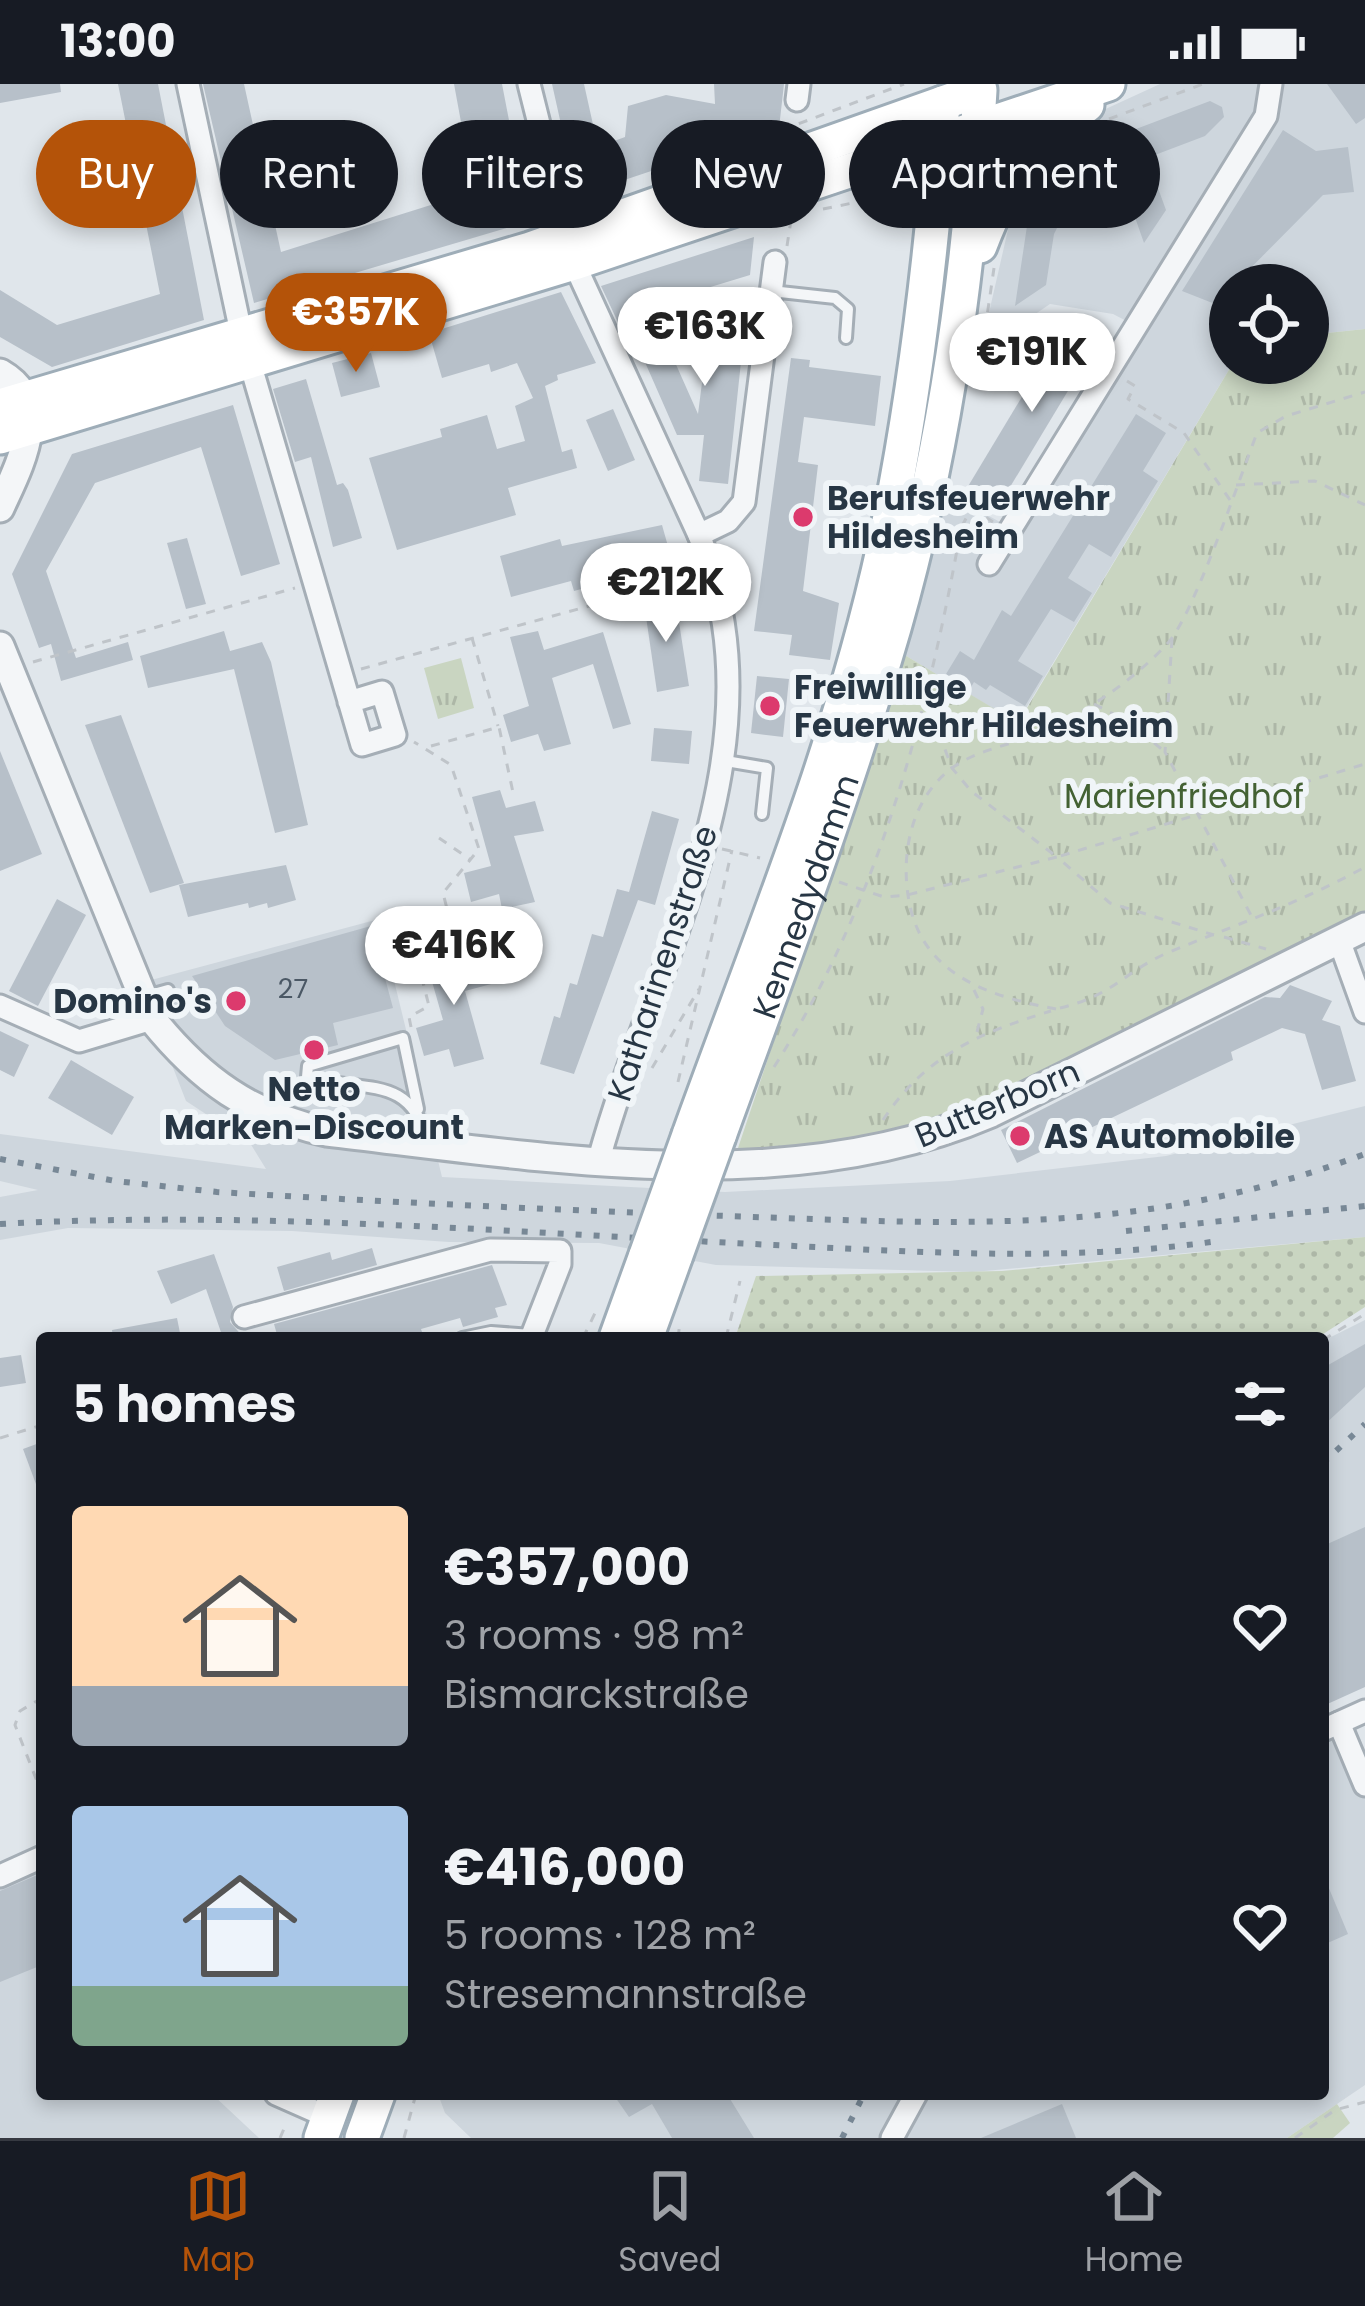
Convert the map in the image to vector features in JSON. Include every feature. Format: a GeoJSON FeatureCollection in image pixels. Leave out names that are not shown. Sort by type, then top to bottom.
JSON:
{"type":"FeatureCollection","features":[{"type":"Feature","properties":{"kind":"main road"},"geometry":{"type":"LineString","coordinates":[[1005,120],[1108,84]]}},
{"type":"Feature","properties":{"kind":"main road"},"geometry":{"type":"LineString","coordinates":[[964,287],[991,216],[1036,141],[1121,84]]}},
{"type":"Feature","properties":{"kind":"main road"},"geometry":{"type":"LineString","coordinates":[[569,250],[989,87]]}},
{"type":"Feature","properties":{"kind":"main road","name":"Kennedydamm"},"geometry":{"type":"LineString","coordinates":[[980,120],[989,87]]}},
{"type":"Feature","properties":{"kind":"main road","name":"Kennedydamm"},"geometry":{"type":"LineString","coordinates":[[942,120],[943,103]]}},
{"type":"Feature","properties":{"kind":"main road"},"geometry":{"type":"LineString","coordinates":[[13,418],[849,168]]}},
{"type":"Feature","properties":{"kind":"main road","name":"Kennedydamm"},"geometry":{"type":"LineString","coordinates":[[619,1332],[661,1255],[840,800],[917,372],[931,228]]}},
{"type":"Feature","properties":{"kind":"main road","name":"Kennedydamm"},"geometry":{"type":"LineString","coordinates":[[887,549],[964,287],[969,228]]}},
{"type":"Feature","properties":{"kind":"main road","name":"Kennedydamm"},"geometry":{"type":"LineString","coordinates":[[647,1332],[661,1255]]}},
{"type":"Feature","properties":{"kind":"main road"},"geometry":{"type":"LineString","coordinates":[[367,2136],[376,2100]]}},
{"type":"Feature","properties":{"kind":"street"},"geometry":{"type":"LineString","coordinates":[[188,84],[246,348],[362,745],[395,735],[382,692],[350,702]]}},
{"type":"Feature","properties":{"kind":"street","name":"Katharinenstraße"},"geometry":{"type":"LineString","coordinates":[[529,84],[569,250],[714,571],[731,648],[706,847],[599,1159]]}},
{"type":"Feature","properties":{"kind":"street"},"geometry":{"type":"LineString","coordinates":[[989,564],[1266,116],[1271,84]]}},
{"type":"Feature","properties":{"kind":"street"},"geometry":{"type":"LineString","coordinates":[[699,535],[728,521],[744,502],[775,262]]}},
{"type":"Feature","properties":{"kind":"street"},"geometry":{"type":"LineString","coordinates":[[0,373],[13,418],[3,490]]}},
{"type":"Feature","properties":{"kind":"street","name":"Butterborn"},"geometry":{"type":"LineString","coordinates":[[4,658],[146,1009],[193,1066],[251,1107],[327,1132],[599,1159],[766,1166],[875,1150],[992,1113],[1365,927]]}},
{"type":"Feature","properties":{"kind":"street"},"geometry":{"type":"LineString","coordinates":[[1339,940],[1365,1012]]}},
{"type":"Feature","properties":{"kind":"street"},"geometry":{"type":"LineString","coordinates":[[0,1006],[72,1040],[146,1009]]}},
{"type":"Feature","properties":{"kind":"street"},"geometry":{"type":"LineString","coordinates":[[244,1317],[490,1250],[560,1251],[560,1264],[533,1332]]}},
{"type":"Feature","properties":{"kind":"street"},"geometry":{"type":"LineString","coordinates":[[1365,1711],[1331,1726],[1365,1785]]}},
{"type":"Feature","properties":{"kind":"street"},"geometry":{"type":"LineString","coordinates":[[0,1876],[36,1861]]}},
{"type":"Feature","properties":{"kind":"street"},"geometry":{"type":"LineString","coordinates":[[290,2100],[367,2136]]}},
{"type":"Feature","properties":{"kind":"street"},"geometry":{"type":"LineString","coordinates":[[892,2138],[913,2100]]}},
{"type":"Feature","properties":{"kind":"lane"},"geometry":{"type":"LineString","coordinates":[[771,291],[835,298],[848,309],[846,338]]}},
{"type":"Feature","properties":{"kind":"lane"},"geometry":{"type":"LineString","coordinates":[[720,760],[767,768],[762,814]]}},
{"type":"Feature","properties":{"kind":"lane"},"geometry":{"type":"LineString","coordinates":[[146,1009],[168,990]]}},
{"type":"Feature","properties":{"kind":"lane"},"geometry":{"type":"LineString","coordinates":[[418,1109],[394,1092],[307,1077],[308,1066],[403,1038],[428,1142]]}},
{"type":"Feature","properties":{"kind":"path"},"geometry":{"type":"LineString","coordinates":[[880,84],[884,92]]}},
{"type":"Feature","properties":{"kind":"path"},"geometry":{"type":"LineString","coordinates":[[1106,120],[1203,84]]}},
{"type":"Feature","properties":{"kind":"path"},"geometry":{"type":"LineString","coordinates":[[1109,369],[1135,386],[1128,399],[1184,434],[1231,502]]}},
{"type":"Feature","properties":{"kind":"path"},"geometry":{"type":"LineString","coordinates":[[1166,752],[1172,639],[1257,433],[1286,416],[1365,392]]}},
{"type":"Feature","properties":{"kind":"path"},"geometry":{"type":"LineString","coordinates":[[1236,485],[1315,482],[1365,505]]}},
{"type":"Feature","properties":{"kind":"path"},"geometry":{"type":"LineString","coordinates":[[765,1081],[866,892],[925,697],[961,528],[971,506],[943,491]]}},
{"type":"Feature","properties":{"kind":"path"},"geometry":{"type":"LineString","coordinates":[[342,675],[714,571]]}},
{"type":"Feature","properties":{"kind":"path"},"geometry":{"type":"LineString","coordinates":[[4,658],[315,584]]}},
{"type":"Feature","properties":{"kind":"path"},"geometry":{"type":"LineString","coordinates":[[472,638],[514,797]]}},
{"type":"Feature","properties":{"kind":"path"},"geometry":{"type":"LineString","coordinates":[[976,1034],[983,1009],[973,988],[916,928],[907,896],[906,850],[919,806],[952,768],[1093,704],[1172,639]]}},
{"type":"Feature","properties":{"kind":"path"},"geometry":{"type":"LineString","coordinates":[[925,697],[933,706],[952,768],[970,790],[1110,903],[1296,961]]}},
{"type":"Feature","properties":{"kind":"path"},"geometry":{"type":"LineString","coordinates":[[1093,704],[1129,722],[1166,752],[1253,921]]}},
{"type":"Feature","properties":{"kind":"path"},"geometry":{"type":"LineString","coordinates":[[430,747],[499,728]]}},
{"type":"Feature","properties":{"kind":"path"},"geometry":{"type":"LineString","coordinates":[[395,735],[430,747],[459,779],[479,849],[443,893],[462,955]]}},
{"type":"Feature","properties":{"kind":"path"},"geometry":{"type":"LineString","coordinates":[[839,881],[866,892],[907,896],[1057,857],[1365,764]]}},
{"type":"Feature","properties":{"kind":"path"},"geometry":{"type":"LineString","coordinates":[[439,838],[471,860]]}},
{"type":"Feature","properties":{"kind":"path"},"geometry":{"type":"LineString","coordinates":[[706,847],[761,858]]}},
{"type":"Feature","properties":{"kind":"path"},"geometry":{"type":"LineString","coordinates":[[686,1091],[677,1088],[732,850]]}},
{"type":"Feature","properties":{"kind":"path"},"geometry":{"type":"LineString","coordinates":[[875,1150],[880,1124],[901,1093],[976,1034],[1100,999],[1164,955],[1294,906],[1365,867]]}},
{"type":"Feature","properties":{"kind":"path"},"geometry":{"type":"LineString","coordinates":[[418,936],[431,946]]}},
{"type":"Feature","properties":{"kind":"path"},"geometry":{"type":"LineString","coordinates":[[416,1045],[409,1017],[425,1012],[429,1004],[416,955],[454,940]]}},
{"type":"Feature","properties":{"kind":"path"},"geometry":{"type":"LineString","coordinates":[[644,1081],[702,984]]}},
{"type":"Feature","properties":{"kind":"path"},"geometry":{"type":"LineString","coordinates":[[973,988],[1056,1009]]}},
{"type":"Feature","properties":{"kind":"path"},"geometry":{"type":"LineString","coordinates":[[728,1332],[740,1281]]}},
{"type":"Feature","properties":{"kind":"path"},"geometry":{"type":"LineString","coordinates":[[1329,1336],[1365,1314]]}},
{"type":"Feature","properties":{"kind":"path"},"geometry":{"type":"LineString","coordinates":[[0,1438],[36,1427]]}},
{"type":"Feature","properties":{"kind":"path"},"geometry":{"type":"LineString","coordinates":[[36,1702],[20,1711],[15,1725],[36,1779]]}},
{"type":"Feature","properties":{"kind":"path"},"geometry":{"type":"LineString","coordinates":[[404,2138],[414,2100]]}},
{"type":"Feature","properties":{"kind":"path"},"geometry":{"type":"LineString","coordinates":[[1295,2138],[1336,2110],[1365,2102]]}},
{"type":"Feature","properties":{"kind":"shaded area"},"geometry":{"type":"Polygon","coordinates":[[[1160,84],[1365,84],[1365,329],[1329,333],[1329,264],[1209,264],[1209,384],[1220,384],[1017,723],[903,654],[948,494],[1013,529],[1140,328],[1113,314],[1050,304],[980,352],[1008,228],[1160,228],[1160,120],[1086,118],[1160,84]]]}},
{"type":"Feature","properties":{"kind":"shaded area"},"geometry":{"type":"Polygon","coordinates":[[[379,919],[442,1177],[725,1192],[950,1181],[1166,1156],[1365,1106],[1365,1237],[973,1272],[716,1265],[599,1243],[449,1242],[292,1231],[68,1228],[0,1240],[0,1197],[38,1190],[0,1181],[0,1134],[266,1169],[250,1143],[186,1101],[140,983],[379,919]]]}},
{"type":"Feature","properties":{"kind":"shaded area"},"geometry":{"type":"Polygon","coordinates":[[[1365,1320],[1365,1611],[1329,1629],[1329,1338],[1365,1320]]]}},
{"type":"Feature","properties":{"kind":"shaded area"},"geometry":{"type":"Polygon","coordinates":[[[1329,1721],[1365,1798],[1365,2085],[1287,2138],[471,2138],[445,2113],[440,2100],[1329,2100],[1329,1721]]]}},
{"type":"Feature","properties":{"kind":"shaded area"},"geometry":{"type":"Polygon","coordinates":[[[36,1872],[36,2100],[218,2100],[259,2138],[0,2138],[0,1887],[36,1872]]]}},
{"type":"Feature","properties":{"kind":"green space","name":"Marienfriedhof"},"geometry":{"type":"Polygon","coordinates":[[[1365,329],[1365,912],[949,1116],[864,1140],[737,1151],[903,654],[1018,723],[1220,384],[1329,384],[1329,333],[1365,329]]]}},
{"type":"Feature","properties":{"kind":"green space"},"geometry":{"type":"Polygon","coordinates":[[[461,658],[474,708],[438,719],[424,668],[461,658]]]}},
{"type":"Feature","properties":{"kind":"green space"},"geometry":{"type":"Polygon","coordinates":[[[1365,1237],[1365,1307],[1326,1332],[737,1332],[756,1276],[1002,1271],[1365,1237]]]}},
{"type":"Feature","properties":{"kind":"green space"},"geometry":{"type":"Polygon","coordinates":[[[1337,2104],[1350,2123],[1333,2138],[1287,2138],[1337,2104]]]}},
{"type":"Feature","properties":{"kind":"building"},"geometry":{"type":"Polygon","coordinates":[[[0,84],[60,84],[61,92],[0,103],[0,84]]]}},
{"type":"Feature","properties":{"kind":"building"},"geometry":{"type":"Polygon","coordinates":[[[118,84],[158,84],[165,120],[125,120],[118,84]]]}},
{"type":"Feature","properties":{"kind":"building"},"geometry":{"type":"Polygon","coordinates":[[[203,84],[244,84],[252,120],[220,120],[220,157],[203,84]]]}},
{"type":"Feature","properties":{"kind":"building"},"geometry":{"type":"Polygon","coordinates":[[[454,84],[502,84],[509,120],[461,120],[454,84]]]}},
{"type":"Feature","properties":{"kind":"building"},"geometry":{"type":"Polygon","coordinates":[[[552,84],[584,84],[592,120],[560,120],[552,84]]]}},
{"type":"Feature","properties":{"kind":"building"},"geometry":{"type":"Polygon","coordinates":[[[714,84],[784,84],[780,120],[651,120],[651,171],[627,179],[628,106],[666,95],[715,104],[714,84]]]}},
{"type":"Feature","properties":{"kind":"building"},"geometry":{"type":"Polygon","coordinates":[[[1327,84],[1365,84],[1365,118],[1356,124],[1327,84]]]}},
{"type":"Feature","properties":{"kind":"building"},"geometry":{"type":"Polygon","coordinates":[[[1210,101],[1222,107],[1224,117],[1205,136],[1160,153],[1160,120],[1210,101]]]}},
{"type":"Feature","properties":{"kind":"building"},"geometry":{"type":"Polygon","coordinates":[[[1283,130],[1316,151],[1348,147],[1354,192],[1323,195],[1255,264],[1209,264],[1209,302],[1182,291],[1283,130]]]}},
{"type":"Feature","properties":{"kind":"building"},"geometry":{"type":"Polygon","coordinates":[[[422,208],[422,228],[506,228],[254,303],[237,228],[276,228],[281,252],[358,228],[398,228],[398,215],[422,208]]]}},
{"type":"Feature","properties":{"kind":"building"},"geometry":{"type":"Polygon","coordinates":[[[147,228],[186,228],[204,320],[52,367],[0,337],[0,290],[57,325],[160,294],[147,228]]]}},
{"type":"Feature","properties":{"kind":"building"},"geometry":{"type":"Polygon","coordinates":[[[1027,228],[1057,228],[1046,285],[1015,306],[1027,228]]]}},
{"type":"Feature","properties":{"kind":"building"},"geometry":{"type":"Polygon","coordinates":[[[1139,228],[1154,228],[1144,243],[1139,228]]]}},
{"type":"Feature","properties":{"kind":"building"},"geometry":{"type":"Polygon","coordinates":[[[754,237],[750,275],[625,313],[630,331],[623,333],[601,286],[754,237]]]}},
{"type":"Feature","properties":{"kind":"building"},"geometry":{"type":"Polygon","coordinates":[[[561,292],[596,363],[557,375],[558,380],[545,386],[562,452],[572,449],[577,468],[508,488],[516,515],[397,550],[369,458],[442,437],[440,429],[487,415],[497,449],[525,441],[515,406],[533,398],[517,363],[491,372],[489,364],[442,378],[429,333],[561,292]]]}},
{"type":"Feature","properties":{"kind":"building"},"geometry":{"type":"Polygon","coordinates":[[[748,296],[728,484],[699,481],[704,435],[677,435],[637,344],[662,333],[698,414],[711,312],[748,296]]]}},
{"type":"Feature","properties":{"kind":"building"},"geometry":{"type":"Polygon","coordinates":[[[1070,317],[1101,336],[995,512],[964,493],[1070,317]]]}},
{"type":"Feature","properties":{"kind":"building"},"geometry":{"type":"Polygon","coordinates":[[[371,353],[380,387],[341,397],[332,363],[371,353]]]}},
{"type":"Feature","properties":{"kind":"building"},"geometry":{"type":"Polygon","coordinates":[[[791,358],[810,360],[809,367],[881,376],[875,426],[804,417],[798,462],[818,465],[803,591],[839,603],[830,660],[789,655],[792,635],[754,631],[791,358]]]}},
{"type":"Feature","properties":{"kind":"building"},"geometry":{"type":"Polygon","coordinates":[[[306,379],[337,485],[343,483],[348,490],[362,538],[333,547],[311,457],[295,462],[273,389],[306,379]]]}},
{"type":"Feature","properties":{"kind":"building"},"geometry":{"type":"Polygon","coordinates":[[[233,405],[280,564],[241,576],[201,447],[95,483],[46,571],[76,658],[128,642],[133,660],[61,681],[51,644],[39,648],[12,574],[72,454],[233,405]]]}},
{"type":"Feature","properties":{"kind":"building"},"geometry":{"type":"Polygon","coordinates":[[[613,409],[635,460],[608,471],[586,420],[613,409]]]}},
{"type":"Feature","properties":{"kind":"building"},"geometry":{"type":"Polygon","coordinates":[[[1136,414],[1166,433],[1143,471],[1158,481],[1111,557],[1089,544],[1068,578],[1092,593],[1074,622],[1051,609],[1018,661],[1043,676],[1025,706],[990,685],[986,690],[974,682],[970,689],[946,674],[960,651],[974,660],[1002,610],[1011,616],[1136,414]]]}},
{"type":"Feature","properties":{"kind":"building"},"geometry":{"type":"Polygon","coordinates":[[[662,525],[673,564],[574,591],[571,581],[511,597],[500,556],[560,539],[562,546],[662,525]]]}},
{"type":"Feature","properties":{"kind":"building"},"geometry":{"type":"Polygon","coordinates":[[[187,538],[206,604],[186,609],[167,543],[187,538]]]}},
{"type":"Feature","properties":{"kind":"building"},"geometry":{"type":"Polygon","coordinates":[[[675,597],[689,686],[657,692],[644,603],[675,597]]]}},
{"type":"Feature","properties":{"kind":"building"},"geometry":{"type":"Polygon","coordinates":[[[224,631],[230,651],[262,642],[271,662],[308,825],[275,833],[234,669],[148,688],[140,656],[224,631]]]}},
{"type":"Feature","properties":{"kind":"building"},"geometry":{"type":"Polygon","coordinates":[[[538,631],[544,650],[603,632],[631,724],[613,729],[593,664],[552,678],[571,744],[544,751],[538,734],[511,742],[503,715],[529,706],[510,637],[538,631]]]}},
{"type":"Feature","properties":{"kind":"building","name":"Freiwillige Feuerwehr Hildesheim"},"geometry":{"type":"Polygon","coordinates":[[[757,676],[789,679],[783,737],[751,733],[757,676]]]}},
{"type":"Feature","properties":{"kind":"building"},"geometry":{"type":"Polygon","coordinates":[[[121,715],[184,883],[150,893],[85,725],[121,715]]]}},
{"type":"Feature","properties":{"kind":"building"},"geometry":{"type":"Polygon","coordinates":[[[654,728],[692,731],[689,764],[651,761],[654,728]]]}},
{"type":"Feature","properties":{"kind":"building"},"geometry":{"type":"Polygon","coordinates":[[[0,751],[42,854],[0,871],[0,751]]]}},
{"type":"Feature","properties":{"kind":"building"},"geometry":{"type":"Polygon","coordinates":[[[500,790],[506,808],[535,801],[544,831],[514,836],[535,902],[502,909],[499,894],[471,902],[464,873],[491,866],[472,797],[500,790]]]}},
{"type":"Feature","properties":{"kind":"building"},"geometry":{"type":"Polygon","coordinates":[[[652,811],[679,819],[655,905],[638,900],[574,1074],[540,1064],[554,1016],[560,1018],[570,983],[577,985],[592,934],[603,937],[617,889],[629,892],[652,811]]]}},
{"type":"Feature","properties":{"kind":"building"},"geometry":{"type":"Polygon","coordinates":[[[286,865],[296,900],[268,908],[267,903],[249,908],[248,903],[188,917],[179,885],[286,865]]]}},
{"type":"Feature","properties":{"kind":"building"},"geometry":{"type":"Polygon","coordinates":[[[57,899],[86,915],[38,1006],[9,991],[57,899]]]}},
{"type":"Feature","properties":{"kind":"building"},"geometry":{"type":"Polygon","coordinates":[[[371,926],[393,1008],[333,1023],[338,1045],[275,1060],[225,1026],[192,976],[371,926]]]}},
{"type":"Feature","properties":{"kind":"building"},"geometry":{"type":"Polygon","coordinates":[[[454,949],[459,968],[488,960],[495,983],[465,991],[484,1059],[454,1067],[449,1049],[424,1056],[416,1028],[443,1020],[425,957],[454,949]]]}},
{"type":"Feature","properties":{"kind":"building"},"geometry":{"type":"Polygon","coordinates":[[[1290,985],[1332,1001],[1322,1020],[1340,1026],[1356,1081],[1322,1090],[1305,1034],[1282,1028],[1231,1052],[1233,1060],[1017,1163],[1001,1130],[1265,997],[1280,998],[1290,985]]]}},
{"type":"Feature","properties":{"kind":"building"},"geometry":{"type":"Polygon","coordinates":[[[0,1031],[29,1045],[14,1077],[0,1070],[0,1031]]]}},
{"type":"Feature","properties":{"kind":"building"},"geometry":{"type":"Polygon","coordinates":[[[71,1060],[134,1097],[112,1135],[48,1098],[71,1060]]]}},
{"type":"Feature","properties":{"kind":"building"},"geometry":{"type":"Polygon","coordinates":[[[372,1248],[377,1265],[284,1291],[277,1267],[330,1252],[332,1260],[372,1248]]]}},
{"type":"Feature","properties":{"kind":"building"},"geometry":{"type":"Polygon","coordinates":[[[214,1254],[233,1307],[230,1322],[239,1332],[221,1332],[206,1289],[171,1304],[157,1271],[214,1254]]]}},
{"type":"Feature","properties":{"kind":"building"},"geometry":{"type":"Polygon","coordinates":[[[492,1265],[507,1305],[495,1308],[498,1317],[463,1327],[460,1318],[422,1332],[276,1332],[274,1324],[492,1265]]]}},
{"type":"Feature","properties":{"kind":"building"},"geometry":{"type":"Polygon","coordinates":[[[177,1318],[180,1332],[112,1332],[177,1318]]]}},
{"type":"Feature","properties":{"kind":"building"},"geometry":{"type":"Polygon","coordinates":[[[1365,1344],[1365,1387],[1329,1420],[1329,1365],[1365,1344]]]}},
{"type":"Feature","properties":{"kind":"building"},"geometry":{"type":"Polygon","coordinates":[[[21,1355],[26,1383],[0,1387],[0,1358],[21,1355]]]}},
{"type":"Feature","properties":{"kind":"building"},"geometry":{"type":"Polygon","coordinates":[[[36,1444],[36,1484],[23,1449],[36,1444]]]}},
{"type":"Feature","properties":{"kind":"building"},"geometry":{"type":"Polygon","coordinates":[[[1365,1527],[1365,1687],[1329,1703],[1329,1543],[1365,1527]]]}},
{"type":"Feature","properties":{"kind":"building"},"geometry":{"type":"Polygon","coordinates":[[[36,1876],[36,1967],[0,1982],[0,1891],[36,1876]]]}},
{"type":"Feature","properties":{"kind":"building"},"geometry":{"type":"Polygon","coordinates":[[[1329,1888],[1348,1934],[1329,1942],[1329,1888]]]}},
{"type":"Feature","properties":{"kind":"building"},"geometry":{"type":"Polygon","coordinates":[[[617,2100],[731,2100],[754,2138],[672,2138],[652,2104],[629,2117],[617,2100]]]}},
{"type":"Feature","properties":{"kind":"building"},"geometry":{"type":"Polygon","coordinates":[[[1062,2104],[1076,2138],[981,2138],[1062,2104]]]}},
{"type":"Feature","properties":{"kind":"railway"},"geometry":{"type":"LineString","coordinates":[[0,1159],[115,1181],[217,1192],[663,1214],[972,1222],[1126,1212],[1204,1200],[1365,1154]]}},
{"type":"Feature","properties":{"kind":"railway"},"geometry":{"type":"LineString","coordinates":[[1126,1231],[1365,1206]]}},
{"type":"Feature","properties":{"kind":"railway"},"geometry":{"type":"LineString","coordinates":[[0,1224],[290,1221],[992,1254],[1102,1252],[1211,1242]]}},
{"type":"Feature","properties":{"kind":"railway"},"geometry":{"type":"LineString","coordinates":[[1329,1457],[1365,1424]]}},
{"type":"Feature","properties":{"kind":"railway"},"geometry":{"type":"LineString","coordinates":[[842,2138],[861,2100]]}},
{"type":"Feature","properties":{"kind":"place","name":"Berufsfeuerwehr Hildesheim"},"geometry":{"type":"Point","coordinates":[803,517]}},
{"type":"Feature","properties":{"kind":"place","name":"Freiwillige Feuerwehr Hildesheim"},"geometry":{"type":"Point","coordinates":[770,706]}},
{"type":"Feature","properties":{"kind":"place","name":"Domino's"},"geometry":{"type":"Point","coordinates":[236,1001]}},
{"type":"Feature","properties":{"kind":"place","name":"Netto Marken-Discount"},"geometry":{"type":"Point","coordinates":[314,1050]}},
{"type":"Feature","properties":{"kind":"place","name":"AS Automobile"},"geometry":{"type":"Point","coordinates":[1020,1136]}}]}
